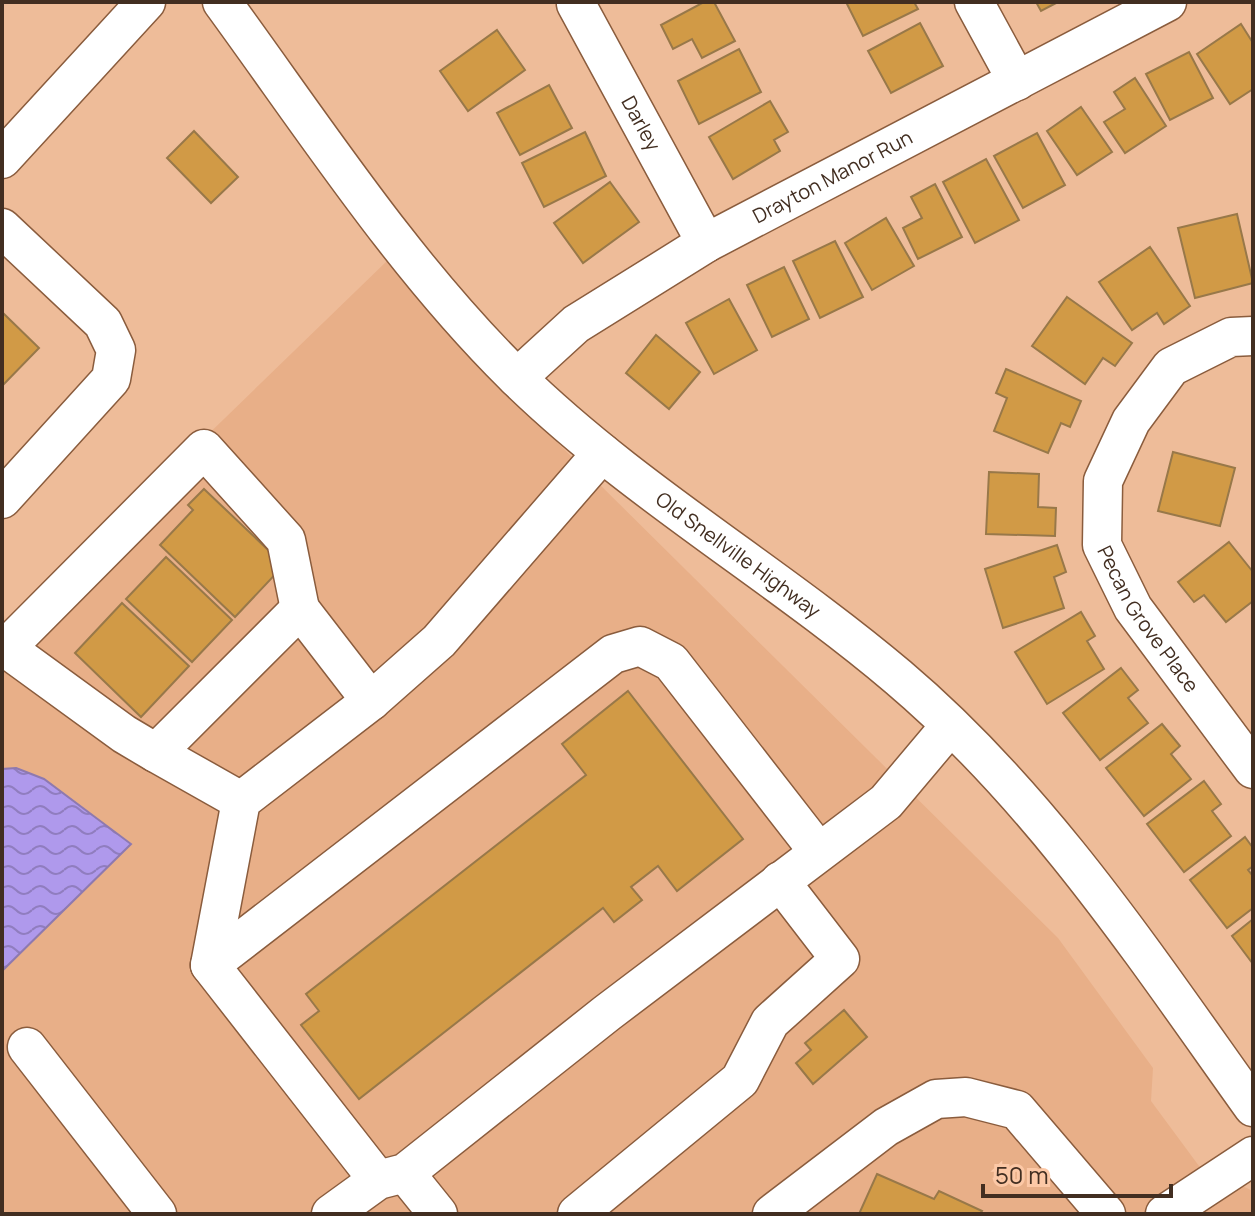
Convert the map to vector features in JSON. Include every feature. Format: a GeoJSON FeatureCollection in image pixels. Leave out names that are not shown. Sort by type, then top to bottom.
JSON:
{"type":"FeatureCollection","features":[{"type":"Feature","properties":{"kind":"street"},"geometry":{"type":"LineString","coordinates":[[2,159],[146,2]]}},
{"type":"Feature","properties":{"kind":"street","name":"Old Snellville Highway"},"geometry":{"type":"LineString","coordinates":[[222,2],[384,221],[469,329],[517,378],[602,453],[898,677],[1004,779],[1116,914],[1253,1107]]}},
{"type":"Feature","properties":{"kind":"street"},"geometry":{"type":"LineString","coordinates":[[974,2],[1017,81]]}},
{"type":"Feature","properties":{"kind":"street","name":"Drayton Manor Run"},"geometry":{"type":"LineString","coordinates":[[517,378],[576,324],[706,243],[1167,2]]}},
{"type":"Feature","properties":{"kind":"street","name":"Darley"},"geometry":{"type":"LineString","coordinates":[[576,4],[706,243]]}},
{"type":"Feature","properties":{"kind":"street"},"geometry":{"type":"LineString","coordinates":[[2,228],[103,323],[116,350],[111,379],[2,499]]}},
{"type":"Feature","properties":{"kind":"street","name":"Pecan Grove Place"},"geometry":{"type":"LineString","coordinates":[[1253,336],[1231,337],[1171,367],[1139,410],[1103,481],[1102,545],[1133,608],[1253,769]]}},
{"type":"Feature","properties":{"kind":"street"},"geometry":{"type":"LineString","coordinates":[[241,801],[124,734],[6,648],[204,449],[286,540],[300,609],[371,701]]}},
{"type":"Feature","properties":{"kind":"street"},"geometry":{"type":"LineString","coordinates":[[210,965],[241,801],[371,701],[439,641],[602,453]]}},
{"type":"Feature","properties":{"kind":"street"},"geometry":{"type":"LineString","coordinates":[[156,753],[300,609]]}},
{"type":"Feature","properties":{"kind":"street"},"geometry":{"type":"LineString","coordinates":[[210,965],[613,654],[640,646],[671,662],[818,851]]}},
{"type":"Feature","properties":{"kind":"street"},"geometry":{"type":"LineString","coordinates":[[331,1214],[392,1176],[886,802],[950,726]]}},
{"type":"Feature","properties":{"kind":"street"},"geometry":{"type":"LineString","coordinates":[[577,1214],[740,1080],[770,1022],[840,959],[780,881]]}},
{"type":"Feature","properties":{"kind":"street"},"geometry":{"type":"LineString","coordinates":[[210,965],[392,1176],[438,1214]]}},
{"type":"Feature","properties":{"kind":"street"},"geometry":{"type":"LineString","coordinates":[[27,1047],[157,1214]]}},
{"type":"Feature","properties":{"kind":"street"},"geometry":{"type":"LineString","coordinates":[[772,1214],[886,1127],[936,1099],[966,1097],[1017,1110],[1106,1214]]}},
{"type":"Feature","properties":{"kind":"street"},"geometry":{"type":"LineString","coordinates":[[1165,1214],[1253,1156]]}},
{"type":"Feature","properties":{"kind":"shaded area"},"geometry":{"type":"Polygon","coordinates":[[[388,260],[495,381],[1058,938],[1153,1068],[1151,1101],[1199,1166],[1253,1191],[1253,1214],[2,1214],[2,634],[388,260]]]}},
{"type":"Feature","properties":{"kind":"water"},"geometry":{"type":"Polygon","coordinates":[[[16,768],[44,779],[131,844],[2,971],[2,769],[16,768]]]}},
{"type":"Feature","properties":{"kind":"building"},"geometry":{"type":"Polygon","coordinates":[[[704,2],[714,2],[735,41],[702,58],[692,39],[673,49],[661,25],[704,2]]]}},
{"type":"Feature","properties":{"kind":"building"},"geometry":{"type":"Polygon","coordinates":[[[846,2],[914,2],[918,9],[863,36],[846,2]]]}},
{"type":"Feature","properties":{"kind":"building"},"geometry":{"type":"Polygon","coordinates":[[[1036,2],[1058,2],[1041,11],[1036,2]]]}},
{"type":"Feature","properties":{"kind":"building"},"geometry":{"type":"Polygon","coordinates":[[[920,23],[943,66],[891,93],[868,51],[920,23]]]}},
{"type":"Feature","properties":{"kind":"building"},"geometry":{"type":"Polygon","coordinates":[[[1241,24],[1253,43],[1253,89],[1230,104],[1197,54],[1241,24]]]}},
{"type":"Feature","properties":{"kind":"building"},"geometry":{"type":"Polygon","coordinates":[[[497,30],[525,70],[468,111],[440,71],[497,30]]]}},
{"type":"Feature","properties":{"kind":"building"},"geometry":{"type":"Polygon","coordinates":[[[739,49],[761,92],[699,124],[678,81],[739,49]]]}},
{"type":"Feature","properties":{"kind":"building"},"geometry":{"type":"Polygon","coordinates":[[[1189,52],[1213,98],[1170,120],[1146,74],[1189,52]]]}},
{"type":"Feature","properties":{"kind":"building"},"geometry":{"type":"Polygon","coordinates":[[[1135,78],[1166,126],[1125,153],[1104,122],[1125,109],[1114,92],[1135,78]]]}},
{"type":"Feature","properties":{"kind":"building"},"geometry":{"type":"Polygon","coordinates":[[[549,85],[572,128],[520,155],[497,113],[549,85]]]}},
{"type":"Feature","properties":{"kind":"building"},"geometry":{"type":"Polygon","coordinates":[[[770,101],[788,132],[774,140],[780,151],[733,179],[709,137],[770,101]]]}},
{"type":"Feature","properties":{"kind":"building"},"geometry":{"type":"Polygon","coordinates":[[[1081,107],[1112,152],[1077,175],[1047,131],[1081,107]]]}},
{"type":"Feature","properties":{"kind":"building"},"geometry":{"type":"Polygon","coordinates":[[[194,131],[238,177],[211,203],[167,158],[194,131]]]}},
{"type":"Feature","properties":{"kind":"building"},"geometry":{"type":"Polygon","coordinates":[[[585,132],[606,176],[544,207],[522,163],[585,132]]]}},
{"type":"Feature","properties":{"kind":"building"},"geometry":{"type":"Polygon","coordinates":[[[1037,133],[1065,185],[1023,208],[994,156],[1037,133]]]}},
{"type":"Feature","properties":{"kind":"building"},"geometry":{"type":"Polygon","coordinates":[[[986,159],[1019,220],[975,243],[943,182],[986,159]]]}},
{"type":"Feature","properties":{"kind":"building"},"geometry":{"type":"Polygon","coordinates":[[[610,182],[639,222],[583,263],[554,223],[610,182]]]}},
{"type":"Feature","properties":{"kind":"building"},"geometry":{"type":"Polygon","coordinates":[[[935,184],[962,237],[918,259],[903,228],[922,218],[911,197],[935,184]]]}},
{"type":"Feature","properties":{"kind":"building"},"geometry":{"type":"Polygon","coordinates":[[[1237,214],[1253,283],[1195,298],[1178,228],[1237,214]]]}},
{"type":"Feature","properties":{"kind":"building"},"geometry":{"type":"Polygon","coordinates":[[[886,218],[914,266],[872,290],[845,243],[886,218]]]}},
{"type":"Feature","properties":{"kind":"building"},"geometry":{"type":"Polygon","coordinates":[[[835,241],[863,297],[820,318],[793,261],[835,241]]]}},
{"type":"Feature","properties":{"kind":"building"},"geometry":{"type":"Polygon","coordinates":[[[1150,247],[1190,306],[1164,324],[1157,313],[1132,330],[1099,282],[1150,247]]]}},
{"type":"Feature","properties":{"kind":"building"},"geometry":{"type":"Polygon","coordinates":[[[784,267],[809,319],[772,337],[747,285],[784,267]]]}},
{"type":"Feature","properties":{"kind":"building"},"geometry":{"type":"Polygon","coordinates":[[[1067,297],[1132,343],[1115,366],[1103,358],[1085,384],[1032,346],[1067,297]]]}},
{"type":"Feature","properties":{"kind":"building"},"geometry":{"type":"Polygon","coordinates":[[[729,299],[757,350],[714,374],[686,323],[729,299]]]}},
{"type":"Feature","properties":{"kind":"building"},"geometry":{"type":"Polygon","coordinates":[[[2,312],[39,348],[2,386],[2,312]]]}},
{"type":"Feature","properties":{"kind":"building"},"geometry":{"type":"Polygon","coordinates":[[[656,335],[700,372],[669,409],[626,373],[656,335]]]}},
{"type":"Feature","properties":{"kind":"building"},"geometry":{"type":"Polygon","coordinates":[[[1006,369],[1081,401],[1070,427],[1061,423],[1048,453],[994,431],[1007,398],[996,393],[1006,369]]]}},
{"type":"Feature","properties":{"kind":"building"},"geometry":{"type":"Polygon","coordinates":[[[1173,452],[1235,468],[1220,526],[1158,511],[1173,452]]]}},
{"type":"Feature","properties":{"kind":"building"},"geometry":{"type":"Polygon","coordinates":[[[989,472],[1039,474],[1038,507],[1056,508],[1055,536],[986,534],[989,472]]]}},
{"type":"Feature","properties":{"kind":"building"},"geometry":{"type":"Polygon","coordinates":[[[204,489],[284,565],[235,617],[160,545],[193,510],[188,505],[204,489]]]}},
{"type":"Feature","properties":{"kind":"building"},"geometry":{"type":"Polygon","coordinates":[[[1229,542],[1253,572],[1253,601],[1226,622],[1204,595],[1194,602],[1178,582],[1229,542]]]}},
{"type":"Feature","properties":{"kind":"building"},"geometry":{"type":"Polygon","coordinates":[[[1057,545],[1066,572],[1054,577],[1064,608],[1003,628],[985,569],[1057,545]]]}},
{"type":"Feature","properties":{"kind":"building"},"geometry":{"type":"Polygon","coordinates":[[[166,557],[232,620],[192,662],[126,599],[166,557]]]}},
{"type":"Feature","properties":{"kind":"building"},"geometry":{"type":"Polygon","coordinates":[[[122,603],[189,666],[141,717],[75,653],[122,603]]]}},
{"type":"Feature","properties":{"kind":"building"},"geometry":{"type":"Polygon","coordinates":[[[1081,612],[1095,636],[1087,641],[1104,669],[1047,704],[1015,652],[1081,612]]]}},
{"type":"Feature","properties":{"kind":"building"},"geometry":{"type":"Polygon","coordinates":[[[1121,668],[1138,690],[1128,698],[1148,723],[1100,760],[1063,713],[1121,668]]]}},
{"type":"Feature","properties":{"kind":"building"},"geometry":{"type":"Polygon","coordinates":[[[628,691],[743,839],[677,891],[658,866],[631,887],[642,900],[614,922],[603,908],[359,1099],[301,1025],[319,1011],[306,994],[586,775],[562,744],[628,691]]]}},
{"type":"Feature","properties":{"kind":"building"},"geometry":{"type":"Polygon","coordinates":[[[1162,724],[1180,746],[1171,754],[1191,779],[1144,816],[1106,768],[1162,724]]]}},
{"type":"Feature","properties":{"kind":"building"},"geometry":{"type":"Polygon","coordinates":[[[1204,781],[1221,804],[1212,811],[1231,836],[1184,872],[1147,824],[1204,781]]]}},
{"type":"Feature","properties":{"kind":"building"},"geometry":{"type":"Polygon","coordinates":[[[1245,837],[1253,848],[1253,866],[1248,870],[1253,876],[1253,908],[1227,928],[1190,880],[1245,837]]]}},
{"type":"Feature","properties":{"kind":"building"},"geometry":{"type":"Polygon","coordinates":[[[1253,919],[1253,964],[1232,936],[1253,919]]]}},
{"type":"Feature","properties":{"kind":"building"},"geometry":{"type":"Polygon","coordinates":[[[844,1010],[867,1037],[813,1084],[796,1063],[811,1050],[805,1043],[844,1010]]]}},
{"type":"Feature","properties":{"kind":"building"},"geometry":{"type":"Polygon","coordinates":[[[877,1174],[934,1199],[939,1191],[982,1211],[980,1214],[859,1214],[877,1174]]]}}]}
